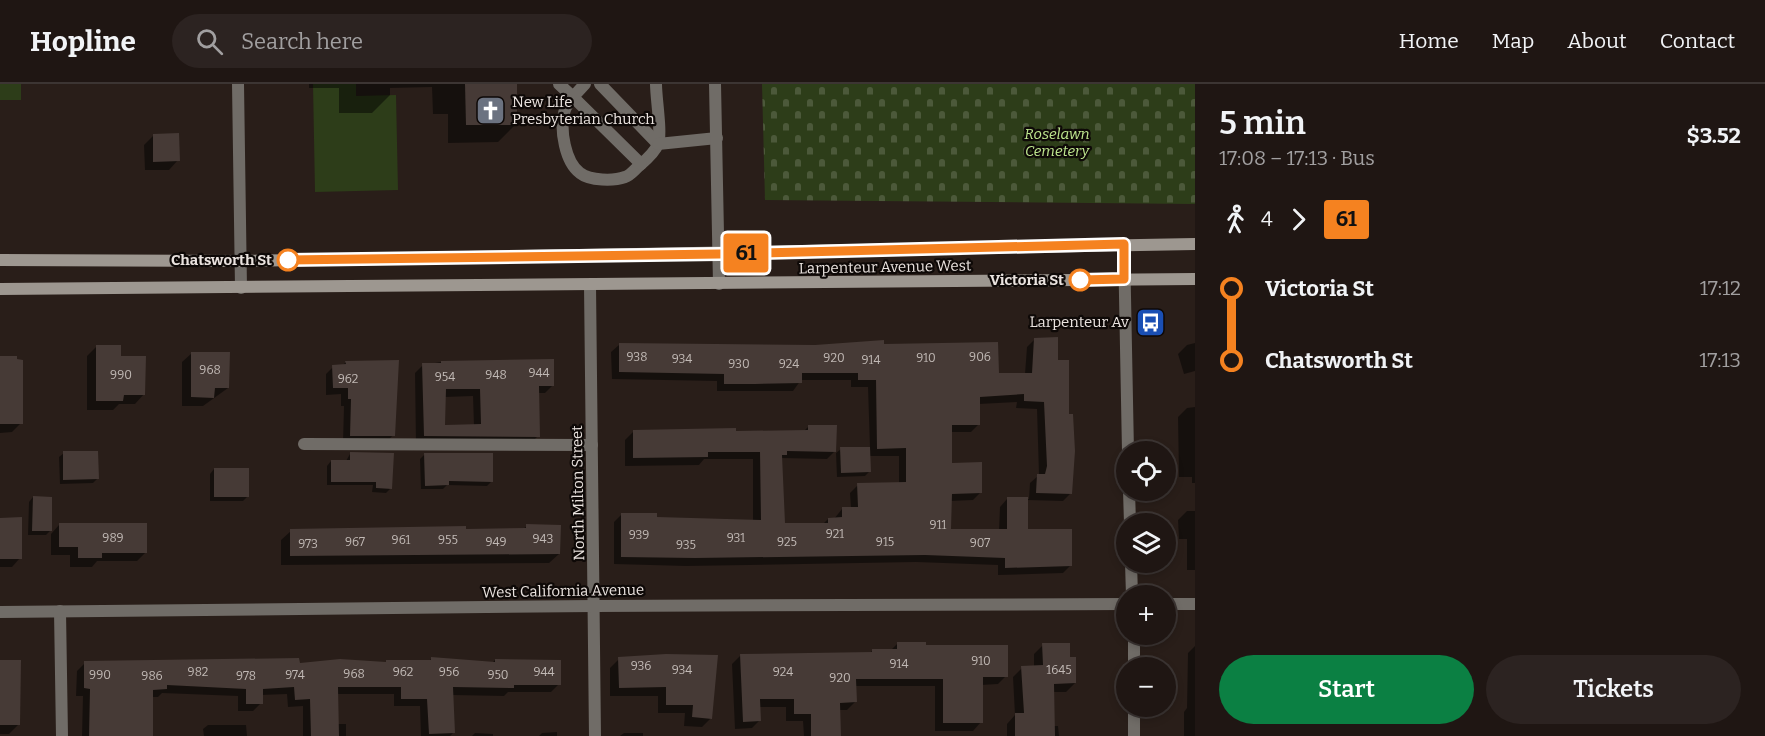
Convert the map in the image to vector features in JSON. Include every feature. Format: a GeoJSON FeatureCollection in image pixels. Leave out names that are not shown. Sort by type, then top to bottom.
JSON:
{"type":"FeatureCollection","features":[{"type":"Feature","properties":{"kind":"main road","name":"Larpenteur Avenue West"},"geometry":{"type":"LineString","coordinates":[[0,260],[241,261],[1195,244]]}},
{"type":"Feature","properties":{"kind":"main road","name":"Larpenteur Avenue West"},"geometry":{"type":"LineString","coordinates":[[0,289],[1195,279]]}},
{"type":"Feature","properties":{"kind":"street"},"geometry":{"type":"LineString","coordinates":[[238,84],[241,288]]}},
{"type":"Feature","properties":{"kind":"street"},"geometry":{"type":"LineString","coordinates":[[559,84],[641,164]]}},
{"type":"Feature","properties":{"kind":"street"},"geometry":{"type":"LineString","coordinates":[[585,84],[564,110],[563,130],[567,151],[579,173],[587,177],[617,178],[631,174],[658,144],[656,84]]}},
{"type":"Feature","properties":{"kind":"street"},"geometry":{"type":"LineString","coordinates":[[600,84],[658,144]]}},
{"type":"Feature","properties":{"kind":"street"},"geometry":{"type":"LineString","coordinates":[[715,84],[719,284]]}},
{"type":"Feature","properties":{"kind":"street"},"geometry":{"type":"LineString","coordinates":[[658,144],[717,138]]}},
{"type":"Feature","properties":{"kind":"street"},"geometry":{"type":"LineString","coordinates":[[1124,244],[1128,441]]}},
{"type":"Feature","properties":{"kind":"street","name":"North Milton Street"},"geometry":{"type":"LineString","coordinates":[[590,285],[595,736]]}},
{"type":"Feature","properties":{"kind":"street"},"geometry":{"type":"LineString","coordinates":[[304,444],[592,445]]}},
{"type":"Feature","properties":{"kind":"street"},"geometry":{"type":"LineString","coordinates":[[1176,604],[1195,603]]}},
{"type":"Feature","properties":{"kind":"street","name":"West California Avenue"},"geometry":{"type":"LineString","coordinates":[[0,612],[1116,604]]}},
{"type":"Feature","properties":{"kind":"street"},"geometry":{"type":"LineString","coordinates":[[60,611],[62,736]]}},
{"type":"Feature","properties":{"kind":"street"},"geometry":{"type":"LineString","coordinates":[[1134,717],[1134,736]]}},
{"type":"Feature","properties":{"kind":"green space"},"geometry":{"type":"Polygon","coordinates":[[[0,84],[21,84],[21,100],[0,100],[0,84]]]}},
{"type":"Feature","properties":{"kind":"green space"},"geometry":{"type":"Polygon","coordinates":[[[313,84],[356,84],[356,96],[396,95],[398,190],[315,192],[313,84]]]}},
{"type":"Feature","properties":{"kind":"green space","name":"Roselawn Cemetery"},"geometry":{"type":"Polygon","coordinates":[[[762,84],[1195,84],[1195,204],[765,200],[762,84]]]}},
{"type":"Feature","properties":{"kind":"building","name":"New Life Presbyterian Church"},"geometry":{"type":"Polygon","coordinates":[[[465,84],[517,84],[517,125],[466,125],[465,84]]]}},
{"type":"Feature","properties":{"kind":"building"},"geometry":{"type":"Polygon","coordinates":[[[179,133],[180,161],[153,162],[153,134],[179,133]]]}},
{"type":"Feature","properties":{"kind":"building"},"geometry":{"type":"Polygon","coordinates":[[[1058,337],[1058,360],[1069,360],[1069,414],[1073,414],[1075,451],[1072,494],[1036,493],[1037,474],[1045,474],[1047,466],[1044,402],[1024,401],[1024,394],[980,397],[980,425],[952,425],[952,463],[982,462],[982,493],[952,494],[951,529],[1007,529],[1007,497],[1028,497],[1028,529],[1072,529],[1072,566],[1005,568],[1005,558],[925,555],[621,557],[621,513],[657,513],[657,517],[761,520],[760,452],[708,452],[708,457],[633,458],[633,430],[736,428],[736,431],[808,430],[808,425],[837,425],[836,452],[787,451],[787,455],[782,455],[785,523],[828,523],[828,518],[842,517],[842,507],[858,507],[857,483],[906,482],[906,448],[877,449],[876,380],[858,380],[858,373],[802,373],[802,383],[724,384],[724,374],[619,372],[619,343],[815,345],[884,340],[884,344],[998,342],[999,373],[1032,373],[1034,338],[1058,337]]]}},
{"type":"Feature","properties":{"kind":"building"},"geometry":{"type":"Polygon","coordinates":[[[96,345],[121,345],[121,356],[146,356],[145,395],[124,395],[123,401],[96,401],[96,345]]]}},
{"type":"Feature","properties":{"kind":"building"},"geometry":{"type":"Polygon","coordinates":[[[191,352],[230,352],[229,388],[215,388],[214,398],[191,397],[191,352]]]}},
{"type":"Feature","properties":{"kind":"building"},"geometry":{"type":"Polygon","coordinates":[[[0,356],[17,356],[17,359],[23,360],[23,424],[0,424],[0,356]]]}},
{"type":"Feature","properties":{"kind":"building"},"geometry":{"type":"Polygon","coordinates":[[[554,359],[554,386],[539,386],[540,437],[424,436],[422,363],[441,363],[441,361],[554,359]],[[446,389],[445,425],[481,424],[480,389],[446,389]]]}},
{"type":"Feature","properties":{"kind":"building"},"geometry":{"type":"Polygon","coordinates":[[[399,360],[395,436],[350,436],[351,399],[348,399],[348,388],[333,388],[332,365],[346,364],[345,361],[399,360]]]}},
{"type":"Feature","properties":{"kind":"building"},"geometry":{"type":"Polygon","coordinates":[[[840,447],[870,447],[871,472],[841,473],[840,447]]]}},
{"type":"Feature","properties":{"kind":"building"},"geometry":{"type":"Polygon","coordinates":[[[63,451],[98,451],[99,479],[63,480],[63,451]]]}},
{"type":"Feature","properties":{"kind":"building"},"geometry":{"type":"Polygon","coordinates":[[[350,452],[394,453],[392,489],[376,488],[376,482],[331,482],[331,460],[350,460],[350,452]]]}},
{"type":"Feature","properties":{"kind":"building"},"geometry":{"type":"Polygon","coordinates":[[[424,453],[493,453],[493,482],[449,481],[449,485],[425,486],[424,453]]]}},
{"type":"Feature","properties":{"kind":"building"},"geometry":{"type":"Polygon","coordinates":[[[214,468],[249,468],[249,497],[214,497],[214,468]]]}},
{"type":"Feature","properties":{"kind":"building"},"geometry":{"type":"Polygon","coordinates":[[[33,496],[52,497],[52,531],[32,531],[33,496]]]}},
{"type":"Feature","properties":{"kind":"building"},"geometry":{"type":"Polygon","coordinates":[[[22,517],[22,559],[0,559],[0,518],[22,517]]]}},
{"type":"Feature","properties":{"kind":"building"},"geometry":{"type":"Polygon","coordinates":[[[59,523],[147,523],[147,553],[102,553],[102,558],[78,558],[78,547],[59,547],[59,523]]]}},
{"type":"Feature","properties":{"kind":"building"},"geometry":{"type":"Polygon","coordinates":[[[526,524],[561,525],[560,554],[290,556],[290,529],[466,526],[466,529],[526,528],[526,524]]]}},
{"type":"Feature","properties":{"kind":"building"},"geometry":{"type":"Polygon","coordinates":[[[897,642],[926,642],[926,645],[1008,645],[1008,677],[983,677],[983,723],[943,723],[943,679],[856,679],[857,702],[840,703],[841,736],[811,736],[811,714],[794,714],[794,699],[760,699],[761,721],[743,722],[740,654],[872,652],[872,649],[897,649],[897,642]]]}},
{"type":"Feature","properties":{"kind":"building"},"geometry":{"type":"Polygon","coordinates":[[[1042,643],[1070,643],[1070,657],[1076,657],[1076,683],[1054,684],[1055,736],[1015,736],[1015,713],[1024,713],[1021,666],[1043,665],[1042,643]]]}},
{"type":"Feature","properties":{"kind":"building"},"geometry":{"type":"Polygon","coordinates":[[[666,654],[718,655],[712,719],[692,717],[693,705],[666,705],[666,687],[619,688],[618,657],[666,654]]]}},
{"type":"Feature","properties":{"kind":"building"},"geometry":{"type":"Polygon","coordinates":[[[431,657],[495,662],[495,659],[561,660],[561,685],[514,685],[514,688],[453,687],[455,733],[429,734],[427,699],[401,699],[401,687],[338,687],[339,736],[311,736],[310,699],[295,700],[294,687],[263,689],[263,704],[246,704],[246,689],[167,685],[167,689],[153,690],[153,736],[89,736],[90,689],[84,688],[84,661],[299,658],[300,663],[340,659],[386,662],[386,660],[431,660],[431,657]]]}},
{"type":"Feature","properties":{"kind":"building"},"geometry":{"type":"Polygon","coordinates":[[[0,660],[21,660],[20,725],[0,725],[0,660]]]}},
{"type":"Feature","properties":{"kind":"bus line","name":"61"},"geometry":{"type":"LineString","coordinates":[[288,260],[719,254],[1124,244],[1124,279],[1080,280]]}},
{"type":"Feature","properties":{"kind":"place","name":"New Life Presbyterian Church"},"geometry":{"type":"Point","coordinates":[491,111]}},
{"type":"Feature","properties":{"kind":"place","name":"Chatsworth St"},"geometry":{"type":"Point","coordinates":[288,260]}},
{"type":"Feature","properties":{"kind":"place","name":"Victoria St"},"geometry":{"type":"Point","coordinates":[1080,280]}},
{"type":"Feature","properties":{"kind":"place","name":"Larpenteur Av"},"geometry":{"type":"Point","coordinates":[1150,322]}}]}
